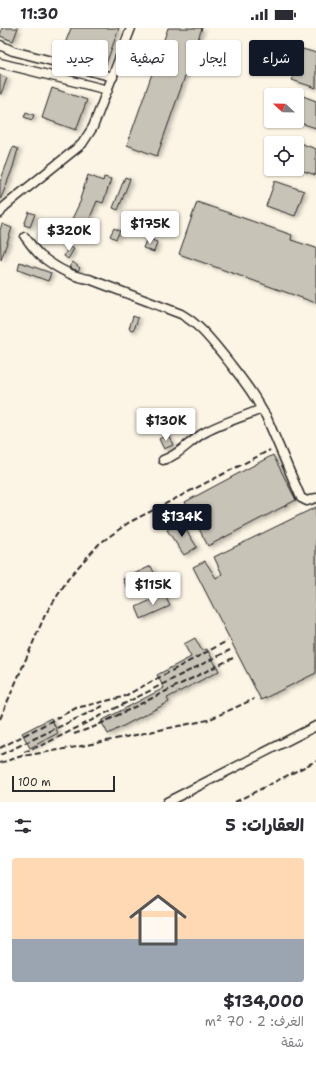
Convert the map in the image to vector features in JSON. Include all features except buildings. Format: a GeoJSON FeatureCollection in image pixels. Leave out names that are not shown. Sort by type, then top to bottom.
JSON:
{"type":"FeatureCollection","features":[{"type":"Feature","properties":{"kind":"lane"},"geometry":{"type":"LineString","coordinates":[[0,213],[4,207],[82,144],[93,127],[131,28]]}},
{"type":"Feature","properties":{"kind":"lane"},"geometry":{"type":"LineString","coordinates":[[0,45],[13,50],[113,77]]}},
{"type":"Feature","properties":{"kind":"lane"},"geometry":{"type":"LineString","coordinates":[[9,64],[13,50]]}},
{"type":"Feature","properties":{"kind":"lane"},"geometry":{"type":"LineString","coordinates":[[0,63],[9,64],[108,90]]}},
{"type":"Feature","properties":{"kind":"lane"},"geometry":{"type":"LineString","coordinates":[[25,237],[41,256],[77,278],[89,279],[181,314],[203,330],[255,396],[266,416],[301,498],[307,501],[316,498]]}},
{"type":"Feature","properties":{"kind":"lane"},"geometry":{"type":"LineString","coordinates":[[163,460],[172,458],[202,434],[262,410]]}},
{"type":"Feature","properties":{"kind":"lane"},"geometry":{"type":"LineString","coordinates":[[167,802],[316,726]]}},
{"type":"Feature","properties":{"kind":"railway"},"geometry":{"type":"LineString","coordinates":[[0,719],[45,615],[70,576],[99,544],[128,523],[270,450]]}},
{"type":"Feature","properties":{"kind":"railway"},"geometry":{"type":"LineString","coordinates":[[0,748],[76,708],[123,697],[227,641]]}},
{"type":"Feature","properties":{"kind":"railway"},"geometry":{"type":"LineString","coordinates":[[24,752],[45,744],[230,650]]}},
{"type":"Feature","properties":{"kind":"railway"},"geometry":{"type":"LineString","coordinates":[[74,734],[94,727],[233,658]]}},
{"type":"Feature","properties":{"kind":"railway"},"geometry":{"type":"LineString","coordinates":[[0,763],[22,756],[77,747],[208,720],[254,699]]}},
{"type":"Feature","properties":{"kind":"railway"},"geometry":{"type":"LineString","coordinates":[[0,755],[105,705]]}},
{"type":"Feature","properties":{"kind":"railway"},"geometry":{"type":"LineString","coordinates":[[235,802],[316,761]]}}]}
